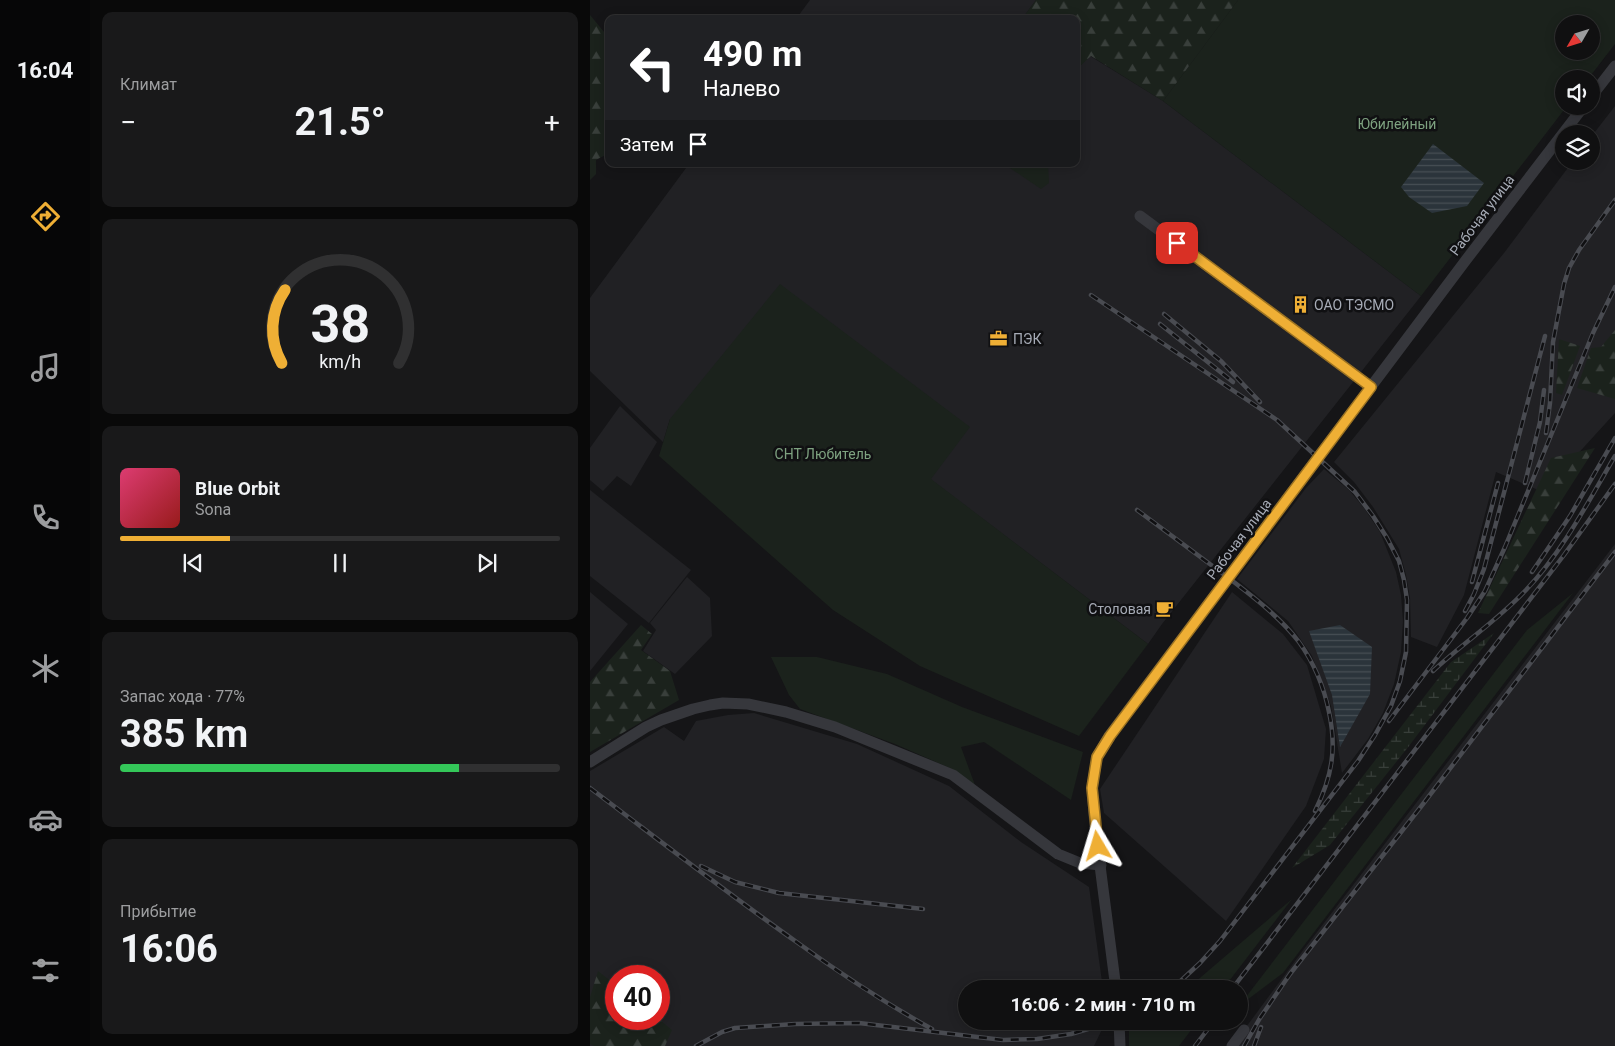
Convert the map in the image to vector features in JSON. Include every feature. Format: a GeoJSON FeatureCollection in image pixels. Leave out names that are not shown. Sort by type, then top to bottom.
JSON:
{"type":"FeatureCollection","features":[{"type":"Feature","properties":{"kind":"street"},"geometry":{"type":"LineString","coordinates":[[1600,85],[1615,66]]}},
{"type":"Feature","properties":{"kind":"street","name":"Рабочая улица"},"geometry":{"type":"LineString","coordinates":[[1115,980],[1092,788],[1097,757],[1110,736],[1371,387],[1577,115]]}},
{"type":"Feature","properties":{"kind":"street"},"geometry":{"type":"LineString","coordinates":[[1140,216],[1371,387]]}},
{"type":"Feature","properties":{"kind":"street"},"geometry":{"type":"LineString","coordinates":[[590,762],[646,727],[661,720],[710,705],[723,703],[748,704],[786,712],[835,727],[952,775],[1058,854],[1080,863],[1101,865]]}},
{"type":"Feature","properties":{"kind":"street"},"geometry":{"type":"LineString","coordinates":[[1119,1030],[1120,1046]]}},
{"type":"Feature","properties":{"kind":"street"},"geometry":{"type":"LineString","coordinates":[[1232,1046],[1244,1030]]}},
{"type":"Feature","properties":{"kind":"shaded area"},"geometry":{"type":"Polygon","coordinates":[[[810,0],[1036,0],[1025,15],[799,15],[810,0]]]}},
{"type":"Feature","properties":{"kind":"shaded area"},"geometry":{"type":"Polygon","coordinates":[[[1090,56],[1163,101],[1421,296],[1148,644],[930,479],[969,426],[670,419],[663,442],[590,371],[590,298],[687,167],[1080,167],[1080,66],[1090,56]]]}},
{"type":"Feature","properties":{"kind":"shaded area"},"geometry":{"type":"Polygon","coordinates":[[[1615,106],[1615,413],[1543,492],[1496,472],[1464,595],[1437,647],[1411,637],[1410,598],[1399,549],[1373,507],[1354,482],[1334,462],[1504,253],[1566,170],[1600,170],[1600,125],[1615,106]]]}},
{"type":"Feature","properties":{"kind":"shaded area"},"geometry":{"type":"Polygon","coordinates":[[[1433,144],[1484,183],[1467,206],[1432,213],[1409,197],[1401,187],[1433,144]]]}},
{"type":"Feature","properties":{"kind":"shaded area"},"geometry":{"type":"Polygon","coordinates":[[[620,406],[657,442],[631,486],[617,476],[603,491],[590,480],[590,448],[620,406]]]}},
{"type":"Feature","properties":{"kind":"shaded area"},"geometry":{"type":"Polygon","coordinates":[[[1324,469],[1349,490],[1380,532],[1396,572],[1401,595],[1403,621],[1401,652],[1394,684],[1383,713],[1368,739],[1342,773],[1331,706],[1312,656],[1288,621],[1237,579],[1306,488],[1324,469]]]}},
{"type":"Feature","properties":{"kind":"shaded area"},"geometry":{"type":"Polygon","coordinates":[[[590,490],[691,570],[649,623],[590,576],[590,490]]]}},
{"type":"Feature","properties":{"kind":"shaded area"},"geometry":{"type":"Polygon","coordinates":[[[1615,544],[1615,1046],[1232,1046],[1244,1030],[1248,1030],[1248,1024],[1615,544]]]}},
{"type":"Feature","properties":{"kind":"shaded area"},"geometry":{"type":"Polygon","coordinates":[[[687,577],[710,598],[712,636],[675,674],[643,651],[656,630],[650,623],[687,577]]]}},
{"type":"Feature","properties":{"kind":"shaded area"},"geometry":{"type":"Polygon","coordinates":[[[590,592],[628,624],[590,671],[590,592]]]}},
{"type":"Feature","properties":{"kind":"shaded area"},"geometry":{"type":"Polygon","coordinates":[[[1232,592],[1283,634],[1307,665],[1326,729],[1324,759],[1306,806],[1226,921],[1104,813],[1100,789],[1232,592]]]}},
{"type":"Feature","properties":{"kind":"shaded area"},"geometry":{"type":"Polygon","coordinates":[[[1340,625],[1372,647],[1370,694],[1340,747],[1332,695],[1309,631],[1340,625]]]}},
{"type":"Feature","properties":{"kind":"shaded area"},"geometry":{"type":"Polygon","coordinates":[[[754,713],[857,744],[949,786],[1021,842],[1089,887],[1102,980],[958,980],[958,1030],[1102,1030],[1094,1046],[590,1046],[590,771],[664,727],[684,741],[696,721],[728,715],[754,713]]]}},
{"type":"Feature","properties":{"kind":"green space"},"geometry":{"type":"Polygon","coordinates":[[[1036,0],[1238,0],[1163,101],[1091,56],[1080,66],[1080,15],[1025,15],[1036,0]]]}},
{"type":"Feature","properties":{"kind":"green space","name":"Юбилейный"},"geometry":{"type":"Polygon","coordinates":[[[1238,0],[1615,0],[1615,44],[1595,70],[1555,70],[1555,115],[1560,115],[1421,296],[1163,101],[1238,0]]]}},
{"type":"Feature","properties":{"kind":"green space"},"geometry":{"type":"Polygon","coordinates":[[[590,15],[605,33],[605,155],[596,160],[596,174],[590,180],[590,15]]]}},
{"type":"Feature","properties":{"kind":"green space"},"geometry":{"type":"Polygon","coordinates":[[[1008,167],[1048,167],[1049,183],[1041,189],[1008,167]]]}},
{"type":"Feature","properties":{"kind":"green space","name":"СНТ Любитель"},"geometry":{"type":"Polygon","coordinates":[[[780,284],[970,427],[931,479],[1148,644],[1079,736],[920,666],[833,610],[659,456],[670,419],[780,284]]]}},
{"type":"Feature","properties":{"kind":"green space"},"geometry":{"type":"Polygon","coordinates":[[[1615,330],[1615,399],[1577,388],[1591,348],[1601,347],[1615,330]]]}},
{"type":"Feature","properties":{"kind":"green space"},"geometry":{"type":"Polygon","coordinates":[[[1559,339],[1580,346],[1562,395],[1556,393],[1559,339]]]}},
{"type":"Feature","properties":{"kind":"green space"},"geometry":{"type":"Polygon","coordinates":[[[1595,448],[1489,614],[1478,613],[1551,458],[1595,448]]]}},
{"type":"Feature","properties":{"kind":"green space"},"geometry":{"type":"Polygon","coordinates":[[[1573,593],[1283,973],[1248,999],[1248,994],[1527,630],[1573,593]]]}},
{"type":"Feature","properties":{"kind":"green space"},"geometry":{"type":"Polygon","coordinates":[[[641,625],[652,634],[641,650],[670,671],[679,700],[590,752],[590,682],[641,625]]]}},
{"type":"Feature","properties":{"kind":"green space"},"geometry":{"type":"Polygon","coordinates":[[[1494,633],[1409,746],[1330,845],[1292,868],[1451,662],[1494,633]]]}},
{"type":"Feature","properties":{"kind":"green space"},"geometry":{"type":"Polygon","coordinates":[[[771,657],[817,657],[887,674],[962,707],[1083,752],[1071,800],[984,742],[961,747],[975,785],[952,769],[895,744],[800,709],[789,695],[771,657]]]}},
{"type":"Feature","properties":{"kind":"green space"},"geometry":{"type":"Polygon","coordinates":[[[1292,899],[1230,980],[1198,980],[1292,899]]]}},
{"type":"Feature","properties":{"kind":"green space"},"geometry":{"type":"Polygon","coordinates":[[[598,971],[605,976],[605,1030],[670,1030],[670,1028],[672,1030],[665,1046],[594,1046],[590,1044],[590,997],[598,971]]]}},
{"type":"Feature","properties":{"kind":"green space"},"geometry":{"type":"Polygon","coordinates":[[[1129,1030],[1191,1030],[1179,1046],[1129,1046],[1129,1030]]]}},
{"type":"Feature","properties":{"kind":"railway"},"geometry":{"type":"LineString","coordinates":[[1546,433],[1550,403],[1553,342],[1564,284],[1569,268],[1579,250],[1615,200]]}},
{"type":"Feature","properties":{"kind":"railway"},"geometry":{"type":"LineString","coordinates":[[1389,721],[1467,618],[1485,591],[1593,333],[1615,287]]}},
{"type":"Feature","properties":{"kind":"railway"},"geometry":{"type":"LineString","coordinates":[[1091,295],[1277,420],[1355,492],[1373,516],[1399,561],[1407,600],[1406,652],[1400,681],[1391,706],[1375,735],[1358,761],[1220,941],[1182,980]]}},
{"type":"Feature","properties":{"kind":"railway"},"geometry":{"type":"LineString","coordinates":[[1164,314],[1221,361],[1260,402]]}},
{"type":"Feature","properties":{"kind":"railway"},"geometry":{"type":"LineString","coordinates":[[1160,324],[1233,382]]}},
{"type":"Feature","properties":{"kind":"railway"},"geometry":{"type":"LineString","coordinates":[[1465,611],[1484,569],[1545,336]]}},
{"type":"Feature","properties":{"kind":"railway"},"geometry":{"type":"LineString","coordinates":[[1525,483],[1540,422],[1544,390]]}},
{"type":"Feature","properties":{"kind":"railway"},"geometry":{"type":"LineString","coordinates":[[1532,572],[1570,516],[1615,438]]}},
{"type":"Feature","properties":{"kind":"railway"},"geometry":{"type":"LineString","coordinates":[[1433,671],[1504,611],[1539,575],[1574,526],[1615,456]]}},
{"type":"Feature","properties":{"kind":"railway"},"geometry":{"type":"LineString","coordinates":[[1472,582],[1498,483]]}},
{"type":"Feature","properties":{"kind":"railway"},"geometry":{"type":"LineString","coordinates":[[1239,980],[1564,555],[1615,484]]}},
{"type":"Feature","properties":{"kind":"railway"},"geometry":{"type":"LineString","coordinates":[[1137,510],[1265,607],[1299,642],[1309,658],[1324,693],[1333,738],[1329,774],[1315,811]]}},
{"type":"Feature","properties":{"kind":"railway"},"geometry":{"type":"LineString","coordinates":[[1244,1046],[1260,1018],[1290,974],[1423,804],[1615,552]]}},
{"type":"Feature","properties":{"kind":"railway"},"geometry":{"type":"LineString","coordinates":[[590,788],[814,955],[880,999],[932,1029]]}},
{"type":"Feature","properties":{"kind":"railway"},"geometry":{"type":"LineString","coordinates":[[701,866],[735,882],[779,893],[923,909]]}},
{"type":"Feature","properties":{"kind":"railway"},"geometry":{"type":"LineString","coordinates":[[696,1046],[722,1032],[735,1028],[795,1024],[859,1023],[1003,1040],[1037,1039],[1085,1030]]}},
{"type":"Feature","properties":{"kind":"railway"},"geometry":{"type":"LineString","coordinates":[[1254,1046],[1261,1027]]}},
{"type":"Feature","properties":{"kind":"railway"},"geometry":{"type":"LineString","coordinates":[[1195,1046],[1207,1030]]}},
{"type":"Feature","properties":{"kind":"place","name":"ОАО ТЭСМО"},"geometry":{"type":"Point","coordinates":[1300,305]}},
{"type":"Feature","properties":{"kind":"place","name":"ПЭК"},"geometry":{"type":"Point","coordinates":[999,339]}},
{"type":"Feature","properties":{"kind":"place","name":"Столовая"},"geometry":{"type":"Point","coordinates":[1165,609]}},
{"type":"Feature","properties":{"kind":"route"},"geometry":{"type":"LineString","coordinates":[[1098,846],[1092,788],[1097,757],[1110,736],[1371,387],[1177,243]]}}]}
